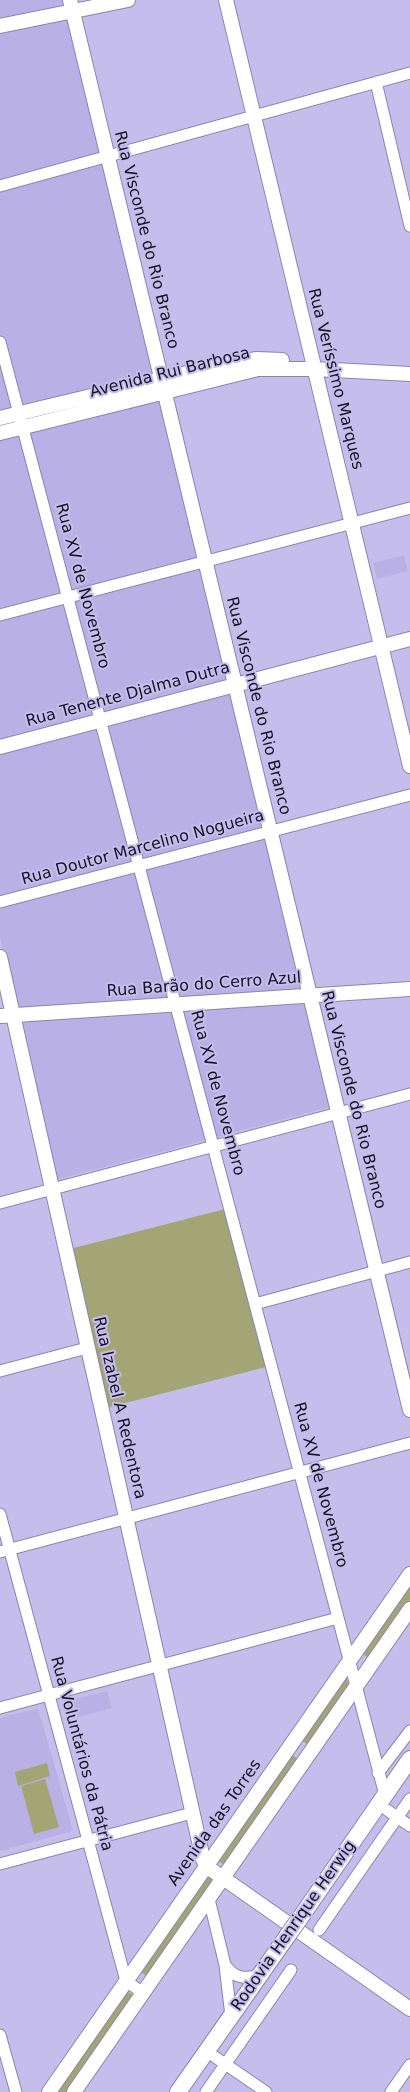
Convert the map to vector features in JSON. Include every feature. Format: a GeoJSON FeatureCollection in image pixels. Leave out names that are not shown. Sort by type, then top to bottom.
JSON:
{"type":"FeatureCollection","features":[{"type":"Feature","properties":{"kind":"highway","name":"Rodovia Henrique Herwig"},"geometry":{"type":"LineString","coordinates":[[390,1808],[410,1759]]}},
{"type":"Feature","properties":{"kind":"highway","name":"Rodovia Henrique Herwig"},"geometry":{"type":"LineString","coordinates":[[178,2092],[260,1974],[292,1937],[308,1926],[410,1778]]}},
{"type":"Feature","properties":{"kind":"highway","name":"Rodovia Henrique Herwig"},"geometry":{"type":"LineString","coordinates":[[191,2092],[220,2060],[292,1937]]}},
{"type":"Feature","properties":{"kind":"main road"},"geometry":{"type":"LineString","coordinates":[[0,26],[71,6],[128,0]]}},
{"type":"Feature","properties":{"kind":"main road","name":"Rua Veríssimo Marques"},"geometry":{"type":"LineString","coordinates":[[226,0],[410,766]]}},
{"type":"Feature","properties":{"kind":"main road","name":"Rua Visconde do Rio Branco"},"geometry":{"type":"LineString","coordinates":[[71,6],[410,1410]]}},
{"type":"Feature","properties":{"kind":"main road","name":"Avenida Rui Barbosa"},"geometry":{"type":"LineString","coordinates":[[0,433],[21,420],[161,379],[257,359],[410,374]]}},
{"type":"Feature","properties":{"kind":"main road","name":"Avenida Rui Barbosa"},"geometry":{"type":"LineString","coordinates":[[0,418],[21,420],[164,393],[258,369],[314,365],[410,366]]}},
{"type":"Feature","properties":{"kind":"main road","name":"Rua Tenente Djalma Dutra"},"geometry":{"type":"LineString","coordinates":[[0,747],[410,639]]}},
{"type":"Feature","properties":{"kind":"main road","name":"Rua Izabel A Redentora"},"geometry":{"type":"LineString","coordinates":[[0,957],[6,1016],[52,1189],[195,1828],[206,1866]]}},
{"type":"Feature","properties":{"kind":"main road","name":"Rua Barão do Cerro Azul"},"geometry":{"type":"LineString","coordinates":[[6,1016],[410,989]]}},
{"type":"Feature","properties":{"kind":"main road","name":"Avenida das Torres"},"geometry":{"type":"LineString","coordinates":[[49,2092],[410,1574]]}},
{"type":"Feature","properties":{"kind":"main road"},"geometry":{"type":"LineString","coordinates":[[74,2092],[410,1609]]}},
{"type":"Feature","properties":{"kind":"main road"},"geometry":{"type":"LineString","coordinates":[[290,1746],[302,1746],[306,1757]]}},
{"type":"Feature","properties":{"kind":"main road"},"geometry":{"type":"LineString","coordinates":[[195,1828],[200,1836],[210,1842],[226,1837]]}},
{"type":"Feature","properties":{"kind":"main road"},"geometry":{"type":"LineString","coordinates":[[206,1866],[410,2009]]}},
{"type":"Feature","properties":{"kind":"street"},"geometry":{"type":"LineString","coordinates":[[0,186],[410,73]]}},
{"type":"Feature","properties":{"kind":"street"},"geometry":{"type":"LineString","coordinates":[[376,82],[410,226]]}},
{"type":"Feature","properties":{"kind":"street","name":"Rua XV de Novembro"},"geometry":{"type":"LineString","coordinates":[[0,342],[102,720],[378,1773],[390,1808]]}},
{"type":"Feature","properties":{"kind":"street"},"geometry":{"type":"LineString","coordinates":[[0,615],[410,508]]}},
{"type":"Feature","properties":{"kind":"street","name":"Rua Doutor Marcelino Nogueira"},"geometry":{"type":"LineString","coordinates":[[0,902],[410,796]]}},
{"type":"Feature","properties":{"kind":"street"},"geometry":{"type":"LineString","coordinates":[[0,1203],[410,1094]]}},
{"type":"Feature","properties":{"kind":"street"},"geometry":{"type":"LineString","coordinates":[[255,1304],[410,1262]]}},
{"type":"Feature","properties":{"kind":"street"},"geometry":{"type":"LineString","coordinates":[[0,1371],[87,1348]]}},
{"type":"Feature","properties":{"kind":"street"},"geometry":{"type":"LineString","coordinates":[[5,1551],[410,1443]]}},
{"type":"Feature","properties":{"kind":"street","name":"Rua Voluntários da Pátria"},"geometry":{"type":"LineString","coordinates":[[0,1514],[5,1551],[49,1695],[126,1981]]}},
{"type":"Feature","properties":{"kind":"street"},"geometry":{"type":"LineString","coordinates":[[0,1708],[338,1618]]}},
{"type":"Feature","properties":{"kind":"street"},"geometry":{"type":"LineString","coordinates":[[378,1773],[410,1731]]}},
{"type":"Feature","properties":{"kind":"street"},"geometry":{"type":"LineString","coordinates":[[410,1799],[390,1808],[410,1826]]}},
{"type":"Feature","properties":{"kind":"street"},"geometry":{"type":"LineString","coordinates":[[0,1864],[192,1813]]}},
{"type":"Feature","properties":{"kind":"street"},"geometry":{"type":"LineString","coordinates":[[209,1900],[225,1965],[231,2016]]}},
{"type":"Feature","properties":{"kind":"street"},"geometry":{"type":"LineString","coordinates":[[225,1965],[230,1972],[241,1978],[260,1974]]}},
{"type":"Feature","properties":{"kind":"street"},"geometry":{"type":"LineString","coordinates":[[206,2092],[220,2060],[291,1970]]}},
{"type":"Feature","properties":{"kind":"street"},"geometry":{"type":"LineString","coordinates":[[126,1981],[143,1993]]}},
{"type":"Feature","properties":{"kind":"street"},"geometry":{"type":"LineString","coordinates":[[0,2035],[16,2092]]}},
{"type":"Feature","properties":{"kind":"street"},"geometry":{"type":"LineString","coordinates":[[220,2060],[266,2092]]}},
{"type":"Feature","properties":{"kind":"street"},"geometry":{"type":"LineString","coordinates":[[391,2092],[410,2065]]}},
{"type":"Feature","properties":{"kind":"shaded area"},"geometry":{"type":"Polygon","coordinates":[[[0,0],[77,0],[344,1103],[56,1180],[0,937],[0,0]]]}},
{"type":"Feature","properties":{"kind":"shaded area"},"geometry":{"type":"Polygon","coordinates":[[[404,555],[408,571],[377,579],[373,563],[404,555]]]}},
{"type":"Feature","properties":{"kind":"shaded area"},"geometry":{"type":"Polygon","coordinates":[[[107,1691],[112,1708],[68,1720],[63,1702],[107,1691]]]}},
{"type":"Feature","properties":{"kind":"shaded area"},"geometry":{"type":"Polygon","coordinates":[[[38,1708],[73,1831],[0,1851],[0,1718],[38,1708]]]}},
{"type":"Feature","properties":{"kind":"green space"},"geometry":{"type":"Polygon","coordinates":[[[225,1209],[266,1367],[106,1408],[70,1249],[225,1209]]]}},
{"type":"Feature","properties":{"kind":"green space"},"geometry":{"type":"Polygon","coordinates":[[[410,1582],[410,1600],[369,1659],[361,1652],[410,1582]]]}},
{"type":"Feature","properties":{"kind":"green space"},"geometry":{"type":"Polygon","coordinates":[[[345,1672],[349,1687],[308,1745],[299,1738],[345,1672]]]}},
{"type":"Feature","properties":{"kind":"green space"},"geometry":{"type":"Polygon","coordinates":[[[288,1752],[299,1760],[224,1865],[214,1858],[288,1752]]]}},
{"type":"Feature","properties":{"kind":"green space"},"geometry":{"type":"Polygon","coordinates":[[[47,1763],[50,1776],[18,1786],[15,1772],[47,1763]]]}},
{"type":"Feature","properties":{"kind":"green space"},"geometry":{"type":"Polygon","coordinates":[[[45,1779],[59,1827],[34,1834],[21,1786],[45,1779]]]}},
{"type":"Feature","properties":{"kind":"green space"},"geometry":{"type":"Polygon","coordinates":[[[208,1870],[217,1879],[148,1977],[138,1970],[208,1870]]]}},
{"type":"Feature","properties":{"kind":"green space"},"geometry":{"type":"Polygon","coordinates":[[[124,1989],[135,1996],[68,2092],[55,2092],[124,1989]]]}}]}
